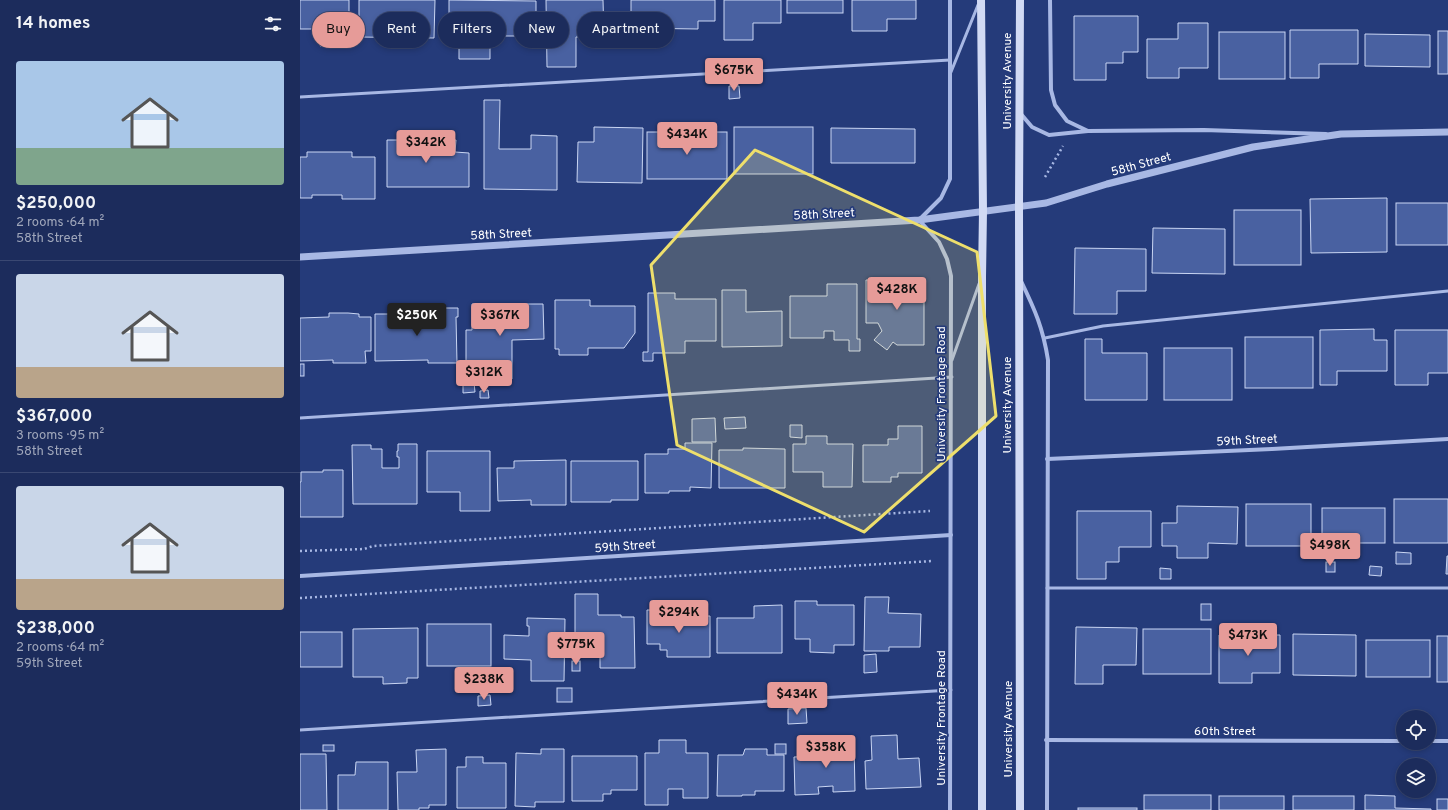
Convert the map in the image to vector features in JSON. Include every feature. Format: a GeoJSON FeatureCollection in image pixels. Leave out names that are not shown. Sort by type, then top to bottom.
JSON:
{"type":"FeatureCollection","features":[{"type":"Feature","properties":{"kind":"main road","name":"University Avenue"},"geometry":{"type":"LineString","coordinates":[[981,0],[983,211],[982,810]]}},
{"type":"Feature","properties":{"kind":"main road","name":"University Avenue"},"geometry":{"type":"LineString","coordinates":[[1020,0],[1018,206],[1020,810]]}},
{"type":"Feature","properties":{"kind":"street"},"geometry":{"type":"LineString","coordinates":[[919,220],[941,198],[950,179],[950,0]]}},
{"type":"Feature","properties":{"kind":"street"},"geometry":{"type":"LineString","coordinates":[[1050,0],[1051,90],[1055,105],[1067,121],[1088,131]]}},
{"type":"Feature","properties":{"kind":"street","name":"58th Street"},"geometry":{"type":"LineString","coordinates":[[1019,112],[1032,127],[1049,135],[1088,131],[1204,130],[1341,134],[1448,132]]}},
{"type":"Feature","properties":{"kind":"street","name":"58th Street"},"geometry":{"type":"LineString","coordinates":[[300,257],[919,220],[1046,203],[1114,182],[1253,147],[1341,134]]}},
{"type":"Feature","properties":{"kind":"street","name":"University Frontage Road"},"geometry":{"type":"LineString","coordinates":[[919,220],[940,242],[947,259],[951,276],[950,810]]}},
{"type":"Feature","properties":{"kind":"street"},"geometry":{"type":"LineString","coordinates":[[1019,278],[1037,313],[1045,338],[1048,360],[1047,810]]}},
{"type":"Feature","properties":{"kind":"street","name":"59th Street"},"geometry":{"type":"LineString","coordinates":[[1047,459],[1264,450],[1448,439]]}},
{"type":"Feature","properties":{"kind":"street","name":"59th Street"},"geometry":{"type":"LineString","coordinates":[[300,576],[951,535]]}},
{"type":"Feature","properties":{"kind":"street","name":"60th Street"},"geometry":{"type":"LineString","coordinates":[[1046,740],[1396,741]]}},
{"type":"Feature","properties":{"kind":"street"},"geometry":{"type":"LineString","coordinates":[[1436,741],[1448,741]]}},
{"type":"Feature","properties":{"kind":"lane"},"geometry":{"type":"LineString","coordinates":[[950,74],[981,0]]}},
{"type":"Feature","properties":{"kind":"lane"},"geometry":{"type":"LineString","coordinates":[[300,97],[950,60]]}},
{"type":"Feature","properties":{"kind":"lane"},"geometry":{"type":"LineString","coordinates":[[952,360],[982,277]]}},
{"type":"Feature","properties":{"kind":"lane"},"geometry":{"type":"LineString","coordinates":[[1045,338],[1103,326],[1448,291]]}},
{"type":"Feature","properties":{"kind":"lane"},"geometry":{"type":"LineString","coordinates":[[300,418],[952,377]]}},
{"type":"Feature","properties":{"kind":"lane"},"geometry":{"type":"LineString","coordinates":[[1047,588],[1448,588]]}},
{"type":"Feature","properties":{"kind":"lane"},"geometry":{"type":"LineString","coordinates":[[300,730],[951,690]]}},
{"type":"Feature","properties":{"kind":"path"},"geometry":{"type":"LineString","coordinates":[[1045,177],[1064,144]]}},
{"type":"Feature","properties":{"kind":"path"},"geometry":{"type":"LineString","coordinates":[[300,551],[364,549],[373,546],[930,512]]}},
{"type":"Feature","properties":{"kind":"path"},"geometry":{"type":"LineString","coordinates":[[300,598],[933,560]]}},
{"type":"Feature","properties":{"kind":"highlighted area"},"geometry":{"type":"Polygon","coordinates":[[[755,150],[977,252],[996,416],[864,532],[677,445],[651,265],[755,150]]]}},
{"type":"Feature","properties":{"kind":"building"},"geometry":{"type":"Polygon","coordinates":[[[300,0],[349,0],[349,12],[312,12],[312,29],[300,29],[300,0]]]}},
{"type":"Feature","properties":{"kind":"building"},"geometry":{"type":"Polygon","coordinates":[[[359,0],[435,0],[434,38],[430,38],[430,12],[373,12],[373,37],[365,37],[365,12],[359,12],[359,0]]]}},
{"type":"Feature","properties":{"kind":"building"},"geometry":{"type":"Polygon","coordinates":[[[449,0],[536,1],[536,12],[514,12],[514,36],[506,36],[506,12],[449,12],[449,0]]]}},
{"type":"Feature","properties":{"kind":"building"},"geometry":{"type":"Polygon","coordinates":[[[546,0],[603,0],[603,12],[577,12],[576,67],[547,67],[547,48],[569,48],[569,12],[546,12],[546,0]]]}},
{"type":"Feature","properties":{"kind":"building"},"geometry":{"type":"Polygon","coordinates":[[[631,0],[715,0],[715,21],[698,21],[698,29],[674,29],[674,12],[631,12],[631,0]]]}},
{"type":"Feature","properties":{"kind":"building"},"geometry":{"type":"Polygon","coordinates":[[[724,0],[781,0],[781,23],[753,23],[753,40],[724,40],[724,0]]]}},
{"type":"Feature","properties":{"kind":"building"},"geometry":{"type":"Polygon","coordinates":[[[787,0],[843,0],[843,13],[787,13],[787,0]]]}},
{"type":"Feature","properties":{"kind":"building"},"geometry":{"type":"Polygon","coordinates":[[[852,0],[916,0],[916,19],[887,19],[887,31],[852,31],[852,0]]]}},
{"type":"Feature","properties":{"kind":"building"},"geometry":{"type":"Polygon","coordinates":[[[1074,16],[1138,16],[1138,52],[1123,52],[1123,63],[1106,63],[1106,80],[1074,80],[1074,16]]]}},
{"type":"Feature","properties":{"kind":"building"},"geometry":{"type":"Polygon","coordinates":[[[1178,23],[1208,23],[1208,68],[1179,68],[1179,78],[1147,78],[1147,39],[1178,39],[1178,23]]]}},
{"type":"Feature","properties":{"kind":"building"},"geometry":{"type":"Polygon","coordinates":[[[1290,30],[1358,30],[1358,64],[1319,64],[1319,78],[1290,78],[1290,30]]]}},
{"type":"Feature","properties":{"kind":"building"},"geometry":{"type":"Polygon","coordinates":[[[1438,31],[1448,31],[1448,74],[1438,74],[1438,31]]]}},
{"type":"Feature","properties":{"kind":"building"},"geometry":{"type":"Polygon","coordinates":[[[1219,32],[1285,32],[1285,79],[1219,79],[1219,32]]]}},
{"type":"Feature","properties":{"kind":"building"},"geometry":{"type":"Polygon","coordinates":[[[1365,34],[1430,35],[1430,67],[1365,66],[1365,34]]]}},
{"type":"Feature","properties":{"kind":"building"},"geometry":{"type":"Polygon","coordinates":[[[459,48],[490,48],[490,59],[459,59],[459,48]]]}},
{"type":"Feature","properties":{"kind":"building"},"geometry":{"type":"Polygon","coordinates":[[[729,86],[739,86],[740,98],[729,99],[729,86]]]}},
{"type":"Feature","properties":{"kind":"building"},"geometry":{"type":"Polygon","coordinates":[[[484,100],[500,100],[499,149],[531,149],[531,135],[557,136],[557,190],[484,189],[484,100]]]}},
{"type":"Feature","properties":{"kind":"building"},"geometry":{"type":"Polygon","coordinates":[[[594,127],[643,128],[642,183],[577,182],[578,142],[594,142],[594,127]]]}},
{"type":"Feature","properties":{"kind":"building"},"geometry":{"type":"Polygon","coordinates":[[[734,127],[813,127],[813,174],[734,174],[734,127]]]}},
{"type":"Feature","properties":{"kind":"building"},"geometry":{"type":"Polygon","coordinates":[[[831,128],[915,129],[915,163],[831,163],[831,128]]]}},
{"type":"Feature","properties":{"kind":"building"},"geometry":{"type":"Polygon","coordinates":[[[647,132],[727,132],[727,179],[647,179],[647,132]]]}},
{"type":"Feature","properties":{"kind":"building"},"geometry":{"type":"Polygon","coordinates":[[[387,140],[456,140],[455,152],[469,153],[469,187],[387,187],[387,140]]]}},
{"type":"Feature","properties":{"kind":"building"},"geometry":{"type":"Polygon","coordinates":[[[307,152],[352,152],[352,157],[375,157],[375,199],[342,199],[342,195],[312,195],[312,198],[300,198],[300,157],[307,157],[307,152]]]}},
{"type":"Feature","properties":{"kind":"building"},"geometry":{"type":"Polygon","coordinates":[[[1387,198],[1387,252],[1311,253],[1310,199],[1387,198]]]}},
{"type":"Feature","properties":{"kind":"building"},"geometry":{"type":"Polygon","coordinates":[[[1396,203],[1448,203],[1448,245],[1396,245],[1396,203]]]}},
{"type":"Feature","properties":{"kind":"building"},"geometry":{"type":"Polygon","coordinates":[[[1234,210],[1301,210],[1301,265],[1234,265],[1234,210]]]}},
{"type":"Feature","properties":{"kind":"building"},"geometry":{"type":"Polygon","coordinates":[[[1153,228],[1225,229],[1225,274],[1152,273],[1153,228]]]}},
{"type":"Feature","properties":{"kind":"building"},"geometry":{"type":"Polygon","coordinates":[[[1075,248],[1146,249],[1146,291],[1117,291],[1117,314],[1074,314],[1075,248]]]}},
{"type":"Feature","properties":{"kind":"building"},"geometry":{"type":"Polygon","coordinates":[[[866,280],[924,281],[924,345],[897,345],[893,342],[887,350],[874,340],[882,331],[878,323],[866,323],[866,280]]]}},
{"type":"Feature","properties":{"kind":"building"},"geometry":{"type":"Polygon","coordinates":[[[827,284],[857,284],[857,339],[860,339],[860,351],[849,351],[849,340],[834,340],[834,331],[824,331],[824,338],[790,338],[790,296],[827,296],[827,284]]]}},
{"type":"Feature","properties":{"kind":"building"},"geometry":{"type":"Polygon","coordinates":[[[722,290],[746,290],[746,312],[782,311],[782,346],[722,347],[722,290]]]}},
{"type":"Feature","properties":{"kind":"building"},"geometry":{"type":"Polygon","coordinates":[[[648,293],[675,293],[675,299],[716,299],[716,341],[685,341],[685,353],[653,353],[653,361],[643,361],[643,352],[648,352],[648,293]]]}},
{"type":"Feature","properties":{"kind":"building"},"geometry":{"type":"Polygon","coordinates":[[[555,300],[590,300],[590,306],[635,306],[635,333],[624,348],[588,348],[588,355],[559,355],[559,349],[555,349],[555,300]]]}},
{"type":"Feature","properties":{"kind":"building"},"geometry":{"type":"Polygon","coordinates":[[[472,304],[543,304],[544,339],[512,340],[512,379],[466,379],[466,330],[472,330],[472,304]]]}},
{"type":"Feature","properties":{"kind":"building"},"geometry":{"type":"Polygon","coordinates":[[[429,308],[458,308],[458,317],[456,317],[457,363],[428,363],[428,360],[375,361],[375,314],[429,314],[429,308]]]}},
{"type":"Feature","properties":{"kind":"building"},"geometry":{"type":"Polygon","coordinates":[[[329,313],[359,314],[359,317],[371,317],[371,351],[365,351],[366,363],[333,363],[333,360],[300,361],[300,318],[329,317],[329,313]]]}},
{"type":"Feature","properties":{"kind":"building"},"geometry":{"type":"Polygon","coordinates":[[[1374,329],[1374,340],[1387,340],[1387,371],[1337,371],[1337,385],[1320,385],[1320,330],[1374,329]]]}},
{"type":"Feature","properties":{"kind":"building"},"geometry":{"type":"Polygon","coordinates":[[[1395,330],[1448,330],[1448,373],[1428,373],[1428,385],[1395,385],[1395,330]]]}},
{"type":"Feature","properties":{"kind":"building"},"geometry":{"type":"Polygon","coordinates":[[[1245,337],[1313,337],[1313,388],[1245,388],[1245,337]]]}},
{"type":"Feature","properties":{"kind":"building"},"geometry":{"type":"Polygon","coordinates":[[[1085,339],[1102,339],[1102,353],[1147,353],[1147,400],[1085,400],[1085,339]]]}},
{"type":"Feature","properties":{"kind":"building"},"geometry":{"type":"Polygon","coordinates":[[[1164,348],[1232,348],[1232,400],[1164,400],[1164,348]]]}},
{"type":"Feature","properties":{"kind":"building"},"geometry":{"type":"Polygon","coordinates":[[[300,364],[304,364],[304,376],[300,376],[300,364]]]}},
{"type":"Feature","properties":{"kind":"building"},"geometry":{"type":"Polygon","coordinates":[[[463,382],[474,382],[475,392],[463,393],[463,382]]]}},
{"type":"Feature","properties":{"kind":"building"},"geometry":{"type":"Polygon","coordinates":[[[488,390],[489,398],[480,398],[480,391],[488,390]]]}},
{"type":"Feature","properties":{"kind":"building"},"geometry":{"type":"Polygon","coordinates":[[[745,417],[746,428],[725,429],[724,418],[745,417]]]}},
{"type":"Feature","properties":{"kind":"building"},"geometry":{"type":"Polygon","coordinates":[[[715,418],[716,442],[692,442],[692,419],[715,418]]]}},
{"type":"Feature","properties":{"kind":"building"},"geometry":{"type":"Polygon","coordinates":[[[790,425],[802,425],[802,438],[790,437],[790,425]]]}},
{"type":"Feature","properties":{"kind":"building"},"geometry":{"type":"Polygon","coordinates":[[[898,426],[922,426],[922,473],[898,473],[898,477],[891,477],[891,482],[863,482],[863,445],[888,445],[888,439],[898,439],[898,426]]]}},
{"type":"Feature","properties":{"kind":"building"},"geometry":{"type":"Polygon","coordinates":[[[806,436],[827,436],[827,444],[853,444],[852,487],[823,487],[823,472],[793,472],[793,444],[806,444],[806,436]]]}},
{"type":"Feature","properties":{"kind":"building"},"geometry":{"type":"Polygon","coordinates":[[[685,443],[712,443],[711,488],[690,487],[690,491],[645,493],[645,454],[668,454],[668,449],[685,449],[685,443]]]}},
{"type":"Feature","properties":{"kind":"building"},"geometry":{"type":"Polygon","coordinates":[[[398,444],[417,444],[417,504],[353,504],[352,445],[371,445],[371,449],[382,449],[382,468],[399,468],[399,457],[397,457],[398,444]]]}},
{"type":"Feature","properties":{"kind":"building"},"geometry":{"type":"Polygon","coordinates":[[[743,448],[785,449],[785,488],[719,488],[719,450],[743,450],[743,448]]]}},
{"type":"Feature","properties":{"kind":"building"},"geometry":{"type":"Polygon","coordinates":[[[427,451],[490,451],[490,511],[460,511],[460,492],[427,492],[427,451]]]}},
{"type":"Feature","properties":{"kind":"building"},"geometry":{"type":"Polygon","coordinates":[[[566,460],[566,505],[531,505],[531,500],[498,501],[497,468],[514,468],[514,461],[566,460]]]}},
{"type":"Feature","properties":{"kind":"building"},"geometry":{"type":"Polygon","coordinates":[[[571,461],[638,461],[638,500],[571,502],[571,461]]]}},
{"type":"Feature","properties":{"kind":"building"},"geometry":{"type":"Polygon","coordinates":[[[323,470],[343,470],[343,517],[300,517],[301,472],[323,472],[323,470]]]}},
{"type":"Feature","properties":{"kind":"building"},"geometry":{"type":"Polygon","coordinates":[[[1394,499],[1448,499],[1448,543],[1394,543],[1394,499]]]}},
{"type":"Feature","properties":{"kind":"building"},"geometry":{"type":"Polygon","coordinates":[[[1246,504],[1311,504],[1311,546],[1246,546],[1246,504]]]}},
{"type":"Feature","properties":{"kind":"building"},"geometry":{"type":"Polygon","coordinates":[[[1177,506],[1238,507],[1237,544],[1208,543],[1208,558],[1177,558],[1177,546],[1162,546],[1162,523],[1177,523],[1177,506]]]}},
{"type":"Feature","properties":{"kind":"building"},"geometry":{"type":"Polygon","coordinates":[[[1322,508],[1385,508],[1385,543],[1322,543],[1322,508]]]}},
{"type":"Feature","properties":{"kind":"building"},"geometry":{"type":"Polygon","coordinates":[[[1077,511],[1151,511],[1151,547],[1119,547],[1119,562],[1106,562],[1106,579],[1077,579],[1077,511]]]}},
{"type":"Feature","properties":{"kind":"building"},"geometry":{"type":"Polygon","coordinates":[[[1396,552],[1411,553],[1411,564],[1396,564],[1396,552]]]}},
{"type":"Feature","properties":{"kind":"building"},"geometry":{"type":"Polygon","coordinates":[[[1447,556],[1448,574],[1446,574],[1447,556]]]}},
{"type":"Feature","properties":{"kind":"building"},"geometry":{"type":"Polygon","coordinates":[[[1326,562],[1335,562],[1335,572],[1326,572],[1326,562]]]}},
{"type":"Feature","properties":{"kind":"building"},"geometry":{"type":"Polygon","coordinates":[[[1370,566],[1382,567],[1381,576],[1369,575],[1370,566]]]}},
{"type":"Feature","properties":{"kind":"building"},"geometry":{"type":"Polygon","coordinates":[[[1160,568],[1171,569],[1171,579],[1160,579],[1160,568]]]}},
{"type":"Feature","properties":{"kind":"building"},"geometry":{"type":"Polygon","coordinates":[[[575,594],[598,594],[598,615],[621,615],[621,617],[634,617],[635,668],[600,668],[600,644],[575,644],[575,594]]]}},
{"type":"Feature","properties":{"kind":"building"},"geometry":{"type":"Polygon","coordinates":[[[865,597],[889,597],[888,613],[921,614],[920,647],[889,647],[889,651],[864,651],[865,597]]]}},
{"type":"Feature","properties":{"kind":"building"},"geometry":{"type":"Polygon","coordinates":[[[795,601],[817,601],[817,605],[854,605],[854,645],[834,645],[834,653],[810,652],[810,639],[795,639],[795,601]]]}},
{"type":"Feature","properties":{"kind":"building"},"geometry":{"type":"Polygon","coordinates":[[[1201,604],[1211,604],[1211,620],[1201,620],[1201,604]]]}},
{"type":"Feature","properties":{"kind":"building"},"geometry":{"type":"Polygon","coordinates":[[[782,605],[782,653],[717,653],[717,618],[754,618],[754,606],[782,605]]]}},
{"type":"Feature","properties":{"kind":"building"},"geometry":{"type":"Polygon","coordinates":[[[647,610],[671,610],[671,616],[710,616],[710,657],[667,657],[667,650],[660,650],[660,644],[647,644],[647,610]]]}},
{"type":"Feature","properties":{"kind":"building"},"geometry":{"type":"Polygon","coordinates":[[[527,618],[565,619],[564,681],[531,681],[531,660],[504,659],[504,635],[529,636],[527,618]]]}},
{"type":"Feature","properties":{"kind":"building"},"geometry":{"type":"Polygon","coordinates":[[[427,624],[491,624],[491,666],[427,666],[427,624]]]}},
{"type":"Feature","properties":{"kind":"building"},"geometry":{"type":"Polygon","coordinates":[[[1076,627],[1137,628],[1136,665],[1103,665],[1103,684],[1075,684],[1076,627]]]}},
{"type":"Feature","properties":{"kind":"building"},"geometry":{"type":"Polygon","coordinates":[[[418,628],[418,678],[407,678],[407,683],[383,684],[383,677],[353,677],[353,629],[418,628]]]}},
{"type":"Feature","properties":{"kind":"building"},"geometry":{"type":"Polygon","coordinates":[[[1143,629],[1211,629],[1211,674],[1143,674],[1143,629]]]}},
{"type":"Feature","properties":{"kind":"building"},"geometry":{"type":"Polygon","coordinates":[[[300,632],[342,632],[342,667],[300,667],[300,632]]]}},
{"type":"Feature","properties":{"kind":"building"},"geometry":{"type":"Polygon","coordinates":[[[1293,634],[1356,635],[1356,676],[1293,675],[1293,634]]]}},
{"type":"Feature","properties":{"kind":"building"},"geometry":{"type":"Polygon","coordinates":[[[1219,635],[1280,635],[1280,673],[1252,673],[1252,683],[1219,683],[1219,635]]]}},
{"type":"Feature","properties":{"kind":"building"},"geometry":{"type":"Polygon","coordinates":[[[1437,636],[1448,636],[1448,682],[1437,682],[1437,636]]]}},
{"type":"Feature","properties":{"kind":"building"},"geometry":{"type":"Polygon","coordinates":[[[1366,640],[1430,640],[1430,677],[1366,677],[1366,640]]]}},
{"type":"Feature","properties":{"kind":"building"},"geometry":{"type":"Polygon","coordinates":[[[876,654],[877,672],[864,673],[864,655],[876,654]]]}},
{"type":"Feature","properties":{"kind":"building"},"geometry":{"type":"Polygon","coordinates":[[[572,661],[580,661],[580,671],[572,671],[572,661]]]}},
{"type":"Feature","properties":{"kind":"building"},"geometry":{"type":"Polygon","coordinates":[[[557,688],[572,688],[572,702],[557,702],[557,688]]]}},
{"type":"Feature","properties":{"kind":"building"},"geometry":{"type":"Polygon","coordinates":[[[490,695],[491,705],[478,706],[478,696],[490,695]]]}},
{"type":"Feature","properties":{"kind":"building"},"geometry":{"type":"Polygon","coordinates":[[[806,708],[807,723],[788,724],[788,709],[806,708]]]}},
{"type":"Feature","properties":{"kind":"building"},"geometry":{"type":"Polygon","coordinates":[[[897,735],[898,759],[919,758],[921,787],[866,789],[865,761],[872,760],[871,736],[897,735]]]}},
{"type":"Feature","properties":{"kind":"building"},"geometry":{"type":"Polygon","coordinates":[[[659,740],[686,740],[686,753],[708,753],[708,798],[683,798],[683,789],[668,789],[668,805],[645,805],[645,753],[659,753],[659,740]]]}},
{"type":"Feature","properties":{"kind":"building"},"geometry":{"type":"Polygon","coordinates":[[[854,742],[855,791],[833,792],[833,786],[818,787],[819,794],[795,795],[794,757],[817,756],[816,744],[854,742]]]}},
{"type":"Feature","properties":{"kind":"building"},"geometry":{"type":"Polygon","coordinates":[[[775,744],[786,744],[786,754],[775,754],[775,744]]]}},
{"type":"Feature","properties":{"kind":"building"},"geometry":{"type":"Polygon","coordinates":[[[323,745],[334,745],[334,751],[323,751],[323,745]]]}},
{"type":"Feature","properties":{"kind":"building"},"geometry":{"type":"Polygon","coordinates":[[[446,749],[446,805],[429,805],[429,808],[419,808],[419,810],[398,810],[397,772],[417,772],[416,750],[446,749]]]}},
{"type":"Feature","properties":{"kind":"building"},"geometry":{"type":"Polygon","coordinates":[[[541,749],[564,749],[564,802],[535,802],[535,807],[515,806],[516,753],[541,754],[541,749]]]}},
{"type":"Feature","properties":{"kind":"building"},"geometry":{"type":"Polygon","coordinates":[[[745,749],[767,749],[767,755],[784,755],[784,791],[755,791],[755,795],[717,796],[718,755],[743,755],[745,749]]]}},
{"type":"Feature","properties":{"kind":"building"},"geometry":{"type":"Polygon","coordinates":[[[300,754],[326,754],[327,810],[300,810],[300,754]]]}},
{"type":"Feature","properties":{"kind":"building"},"geometry":{"type":"Polygon","coordinates":[[[572,756],[637,756],[637,790],[611,790],[611,794],[603,794],[603,801],[572,801],[572,756]]]}},
{"type":"Feature","properties":{"kind":"building"},"geometry":{"type":"Polygon","coordinates":[[[466,757],[483,757],[483,763],[506,763],[506,808],[457,808],[457,767],[466,767],[466,757]]]}},
{"type":"Feature","properties":{"kind":"building"},"geometry":{"type":"Polygon","coordinates":[[[356,762],[388,762],[388,810],[338,810],[338,775],[355,775],[356,762]]]}},
{"type":"Feature","properties":{"kind":"building"},"geometry":{"type":"Polygon","coordinates":[[[1144,795],[1211,795],[1211,810],[1144,810],[1144,795]]]}},
{"type":"Feature","properties":{"kind":"building"},"geometry":{"type":"Polygon","coordinates":[[[1365,795],[1395,796],[1395,808],[1431,810],[1365,810],[1365,795]]]}},
{"type":"Feature","properties":{"kind":"building"},"geometry":{"type":"Polygon","coordinates":[[[1219,796],[1284,796],[1284,810],[1219,810],[1219,796]]]}},
{"type":"Feature","properties":{"kind":"building"},"geometry":{"type":"Polygon","coordinates":[[[1293,796],[1354,796],[1354,810],[1293,810],[1293,796]]]}},
{"type":"Feature","properties":{"kind":"building"},"geometry":{"type":"Polygon","coordinates":[[[1437,799],[1448,799],[1448,810],[1437,810],[1437,799]]]}},
{"type":"Feature","properties":{"kind":"building"},"geometry":{"type":"Polygon","coordinates":[[[1078,808],[1137,808],[1137,810],[1078,810],[1078,808]]]}}]}
